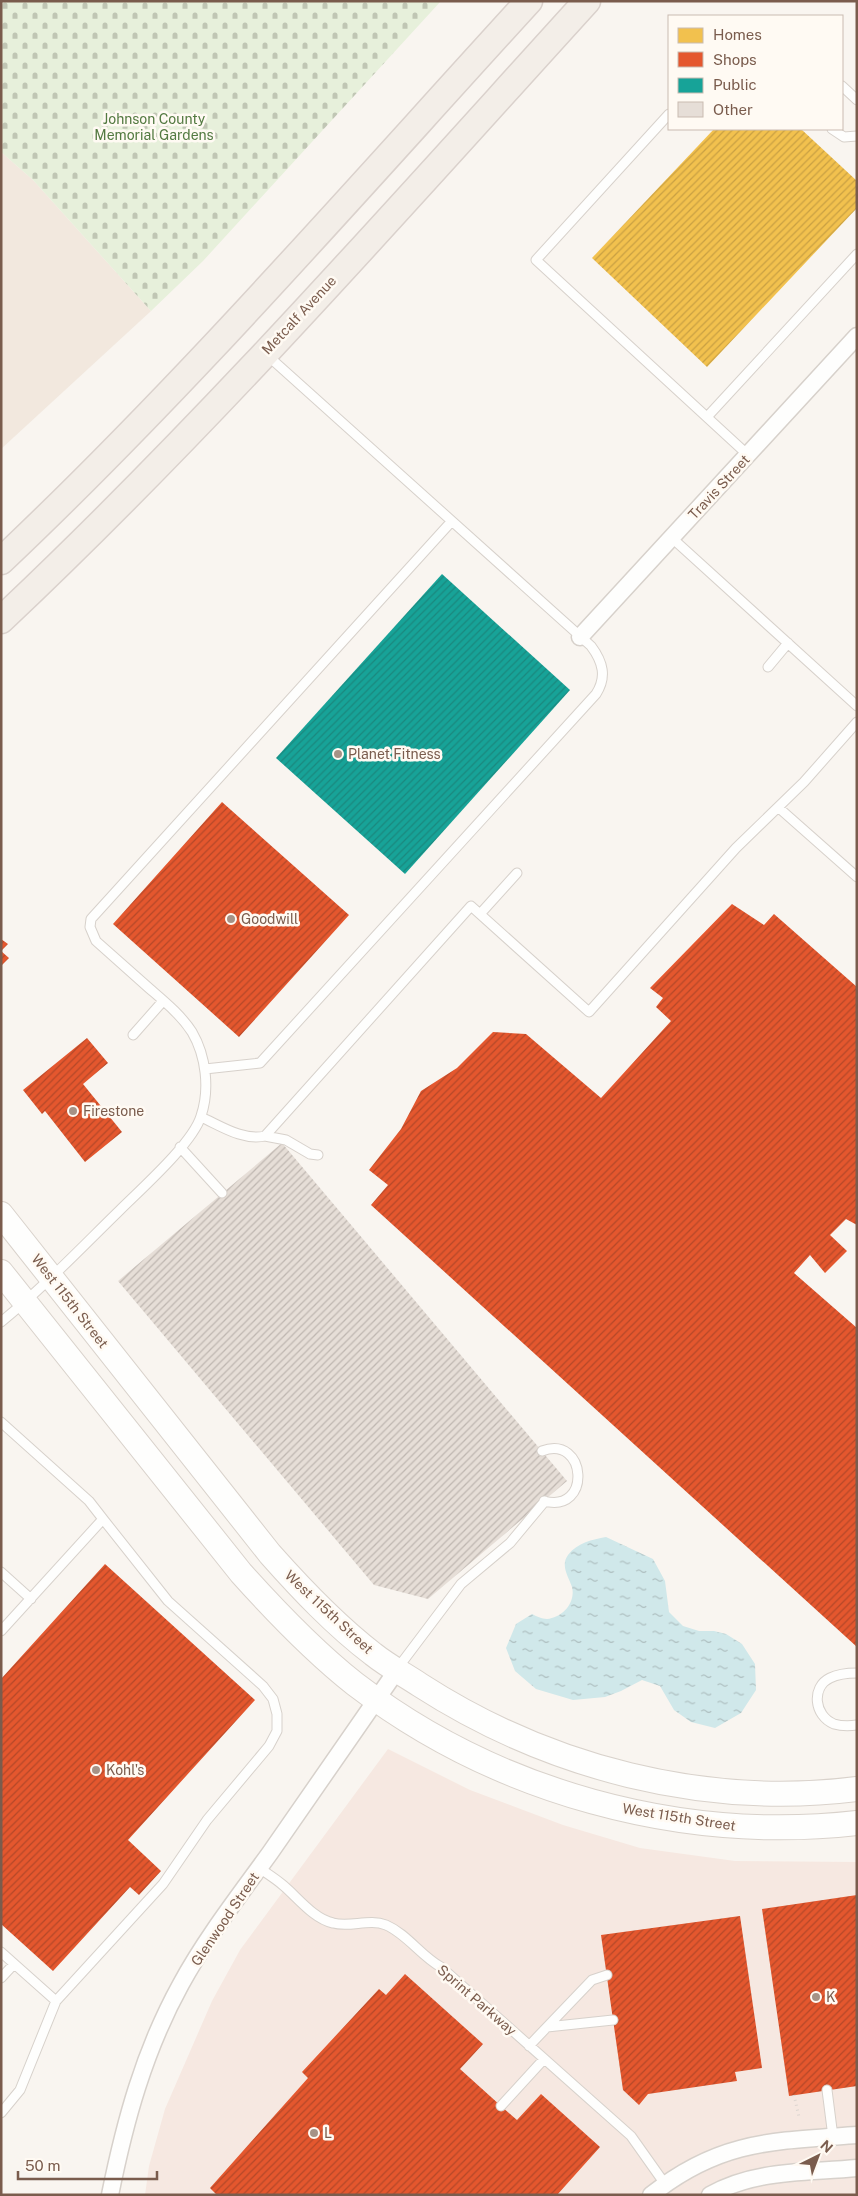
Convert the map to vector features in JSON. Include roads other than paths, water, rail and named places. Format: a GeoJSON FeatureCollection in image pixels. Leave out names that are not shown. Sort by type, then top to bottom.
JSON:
{"type":"FeatureCollection","features":[{"type":"Feature","properties":{"kind":"main road"},"geometry":{"type":"LineString","coordinates":[[1,562],[144,420],[529,1]]}},
{"type":"Feature","properties":{"kind":"main road","name":"Metcalf Avenue"},"geometry":{"type":"LineString","coordinates":[[1,620],[111,515],[265,353],[587,1]]}},
{"type":"Feature","properties":{"kind":"street","name":"Travis Street"},"geometry":{"type":"LineString","coordinates":[[580,637],[857,336]]}},
{"type":"Feature","properties":{"kind":"street","name":"West 115th Street"},"geometry":{"type":"LineString","coordinates":[[1,1214],[270,1554],[304,1592],[374,1655],[471,1716],[524,1742],[583,1763],[634,1777],[685,1787],[748,1793],[857,1789]]}},
{"type":"Feature","properties":{"kind":"street","name":"West 115th Street"},"geometry":{"type":"LineString","coordinates":[[1,1272],[241,1573],[319,1653],[377,1699],[436,1736],[489,1764],[555,1790],[644,1814],[716,1825],[776,1829],[857,1823]]}},
{"type":"Feature","properties":{"kind":"street","name":"Glenwood Street"},"geometry":{"type":"LineString","coordinates":[[112,2194],[130,2106],[151,2047],[181,1984],[397,1670]]}},
{"type":"Feature","properties":{"kind":"street"},"geometry":{"type":"LineString","coordinates":[[651,2195],[698,2164],[732,2149],[786,2139],[857,2135]]}},
{"type":"Feature","properties":{"kind":"street"},"geometry":{"type":"LineString","coordinates":[[710,2195],[744,2181],[770,2174],[857,2168]]}},
{"type":"Feature","properties":{"kind":"lane"},"geometry":{"type":"LineString","coordinates":[[843,87],[857,100]]}},
{"type":"Feature","properties":{"kind":"lane"},"geometry":{"type":"LineString","coordinates":[[668,115],[536,260],[748,454]]}},
{"type":"Feature","properties":{"kind":"lane"},"geometry":{"type":"LineString","coordinates":[[834,130],[844,137],[857,136]]}},
{"type":"Feature","properties":{"kind":"lane"},"geometry":{"type":"LineString","coordinates":[[708,416],[857,254]]}},
{"type":"Feature","properties":{"kind":"lane"},"geometry":{"type":"LineString","coordinates":[[205,1069],[260,1063],[596,694],[602,685],[604,675],[597,654],[580,637],[265,353]]}},
{"type":"Feature","properties":{"kind":"lane"},"geometry":{"type":"LineString","coordinates":[[1,1322],[51,1277],[152,1178],[180,1147],[201,1117],[206,1086],[205,1069],[192,1033],[180,1016],[164,1000],[96,941],[90,928],[91,919],[451,522]]}},
{"type":"Feature","properties":{"kind":"lane"},"geometry":{"type":"LineString","coordinates":[[672,538],[788,643],[855,700]]}},
{"type":"Feature","properties":{"kind":"lane"},"geometry":{"type":"LineString","coordinates":[[768,666],[788,643]]}},
{"type":"Feature","properties":{"kind":"lane"},"geometry":{"type":"LineString","coordinates":[[265,1136],[471,906],[589,1012],[736,848],[804,782],[857,722]]}},
{"type":"Feature","properties":{"kind":"lane"},"geometry":{"type":"LineString","coordinates":[[779,808],[857,877]]}},
{"type":"Feature","properties":{"kind":"lane"},"geometry":{"type":"LineString","coordinates":[[480,914],[517,873]]}},
{"type":"Feature","properties":{"kind":"lane"},"geometry":{"type":"LineString","coordinates":[[133,1035],[164,1000]]}},
{"type":"Feature","properties":{"kind":"lane"},"geometry":{"type":"LineString","coordinates":[[201,1117],[243,1136],[254,1138],[265,1136],[286,1140],[310,1154],[318,1155]]}},
{"type":"Feature","properties":{"kind":"lane"},"geometry":{"type":"LineString","coordinates":[[180,1147],[222,1193]]}},
{"type":"Feature","properties":{"kind":"lane"},"geometry":{"type":"LineString","coordinates":[[1,1422],[89,1501],[168,1601],[263,1686],[272,1699],[277,1714],[277,1731],[270,1746],[207,1820],[162,1884],[56,2001],[20,2090],[1,2113]]}},
{"type":"Feature","properties":{"kind":"lane"},"geometry":{"type":"LineString","coordinates":[[397,1670],[467,1579],[510,1544],[544,1501],[556,1502],[571,1495],[577,1486],[579,1474],[576,1463],[562,1451],[554,1448],[542,1451]]}},
{"type":"Feature","properties":{"kind":"lane"},"geometry":{"type":"LineString","coordinates":[[1,1631],[103,1519]]}},
{"type":"Feature","properties":{"kind":"lane"},"geometry":{"type":"LineString","coordinates":[[503,1535],[510,1544]]}},
{"type":"Feature","properties":{"kind":"lane"},"geometry":{"type":"LineString","coordinates":[[1,1572],[31,1599]]}},
{"type":"Feature","properties":{"kind":"lane"},"geometry":{"type":"LineString","coordinates":[[460,1572],[467,1579]]}},
{"type":"Feature","properties":{"kind":"lane"},"geometry":{"type":"LineString","coordinates":[[857,1672],[828,1678],[820,1686],[817,1702],[819,1710],[825,1718],[834,1724],[857,1725]]}},
{"type":"Feature","properties":{"kind":"lane","name":"Sprint Parkway"},"geometry":{"type":"LineString","coordinates":[[259,1868],[318,1915],[331,1923],[345,1925],[370,1922],[386,1925],[400,1934],[428,1960],[441,1967],[631,2136],[665,2184]]}},
{"type":"Feature","properties":{"kind":"lane"},"geometry":{"type":"LineString","coordinates":[[1,1952],[56,2001]]}},
{"type":"Feature","properties":{"kind":"lane"},"geometry":{"type":"LineString","coordinates":[[1,1978],[14,1964]]}},
{"type":"Feature","properties":{"kind":"lane"},"geometry":{"type":"LineString","coordinates":[[529,2046],[592,1980],[607,1975]]}},
{"type":"Feature","properties":{"kind":"lane"},"geometry":{"type":"LineString","coordinates":[[547,2027],[613,2020]]}},
{"type":"Feature","properties":{"kind":"lane"},"geometry":{"type":"LineString","coordinates":[[501,2106],[544,2059]]}},
{"type":"Feature","properties":{"kind":"lane"},"geometry":{"type":"LineString","coordinates":[[827,2090],[833,2137]]}},
{"type":"Feature","properties":{"kind":"water"},"geometry":{"type":"Polygon","coordinates":[[[606,1537],[653,1559],[665,1581],[669,1612],[683,1626],[699,1631],[714,1631],[726,1634],[742,1644],[755,1664],[756,1690],[741,1713],[715,1728],[691,1722],[674,1710],[660,1686],[642,1680],[605,1697],[573,1700],[536,1689],[515,1671],[506,1648],[516,1624],[532,1614],[547,1619],[563,1613],[570,1604],[573,1593],[565,1567],[568,1555],[581,1544],[606,1537]]]}},
{"type":"Feature","properties":{"kind":"place","name":"Planet Fitness"},"geometry":{"type":"Point","coordinates":[338,754]}},
{"type":"Feature","properties":{"kind":"place","name":"Goodwill"},"geometry":{"type":"Point","coordinates":[231,919]}},
{"type":"Feature","properties":{"kind":"place","name":"Firestone"},"geometry":{"type":"Point","coordinates":[73,1111]}},
{"type":"Feature","properties":{"kind":"place","name":"Kohl's"},"geometry":{"type":"Point","coordinates":[96,1770]}},
{"type":"Feature","properties":{"kind":"place","name":"K"},"geometry":{"type":"Point","coordinates":[816,1997]}},
{"type":"Feature","properties":{"kind":"place","name":"L"},"geometry":{"type":"Point","coordinates":[314,2133]}},
{"type":"Feature","properties":{"kind":"park label","name":"Johnson County Memorial Gardens"},"geometry":{"type":"Point","coordinates":[154,128]}}]}
